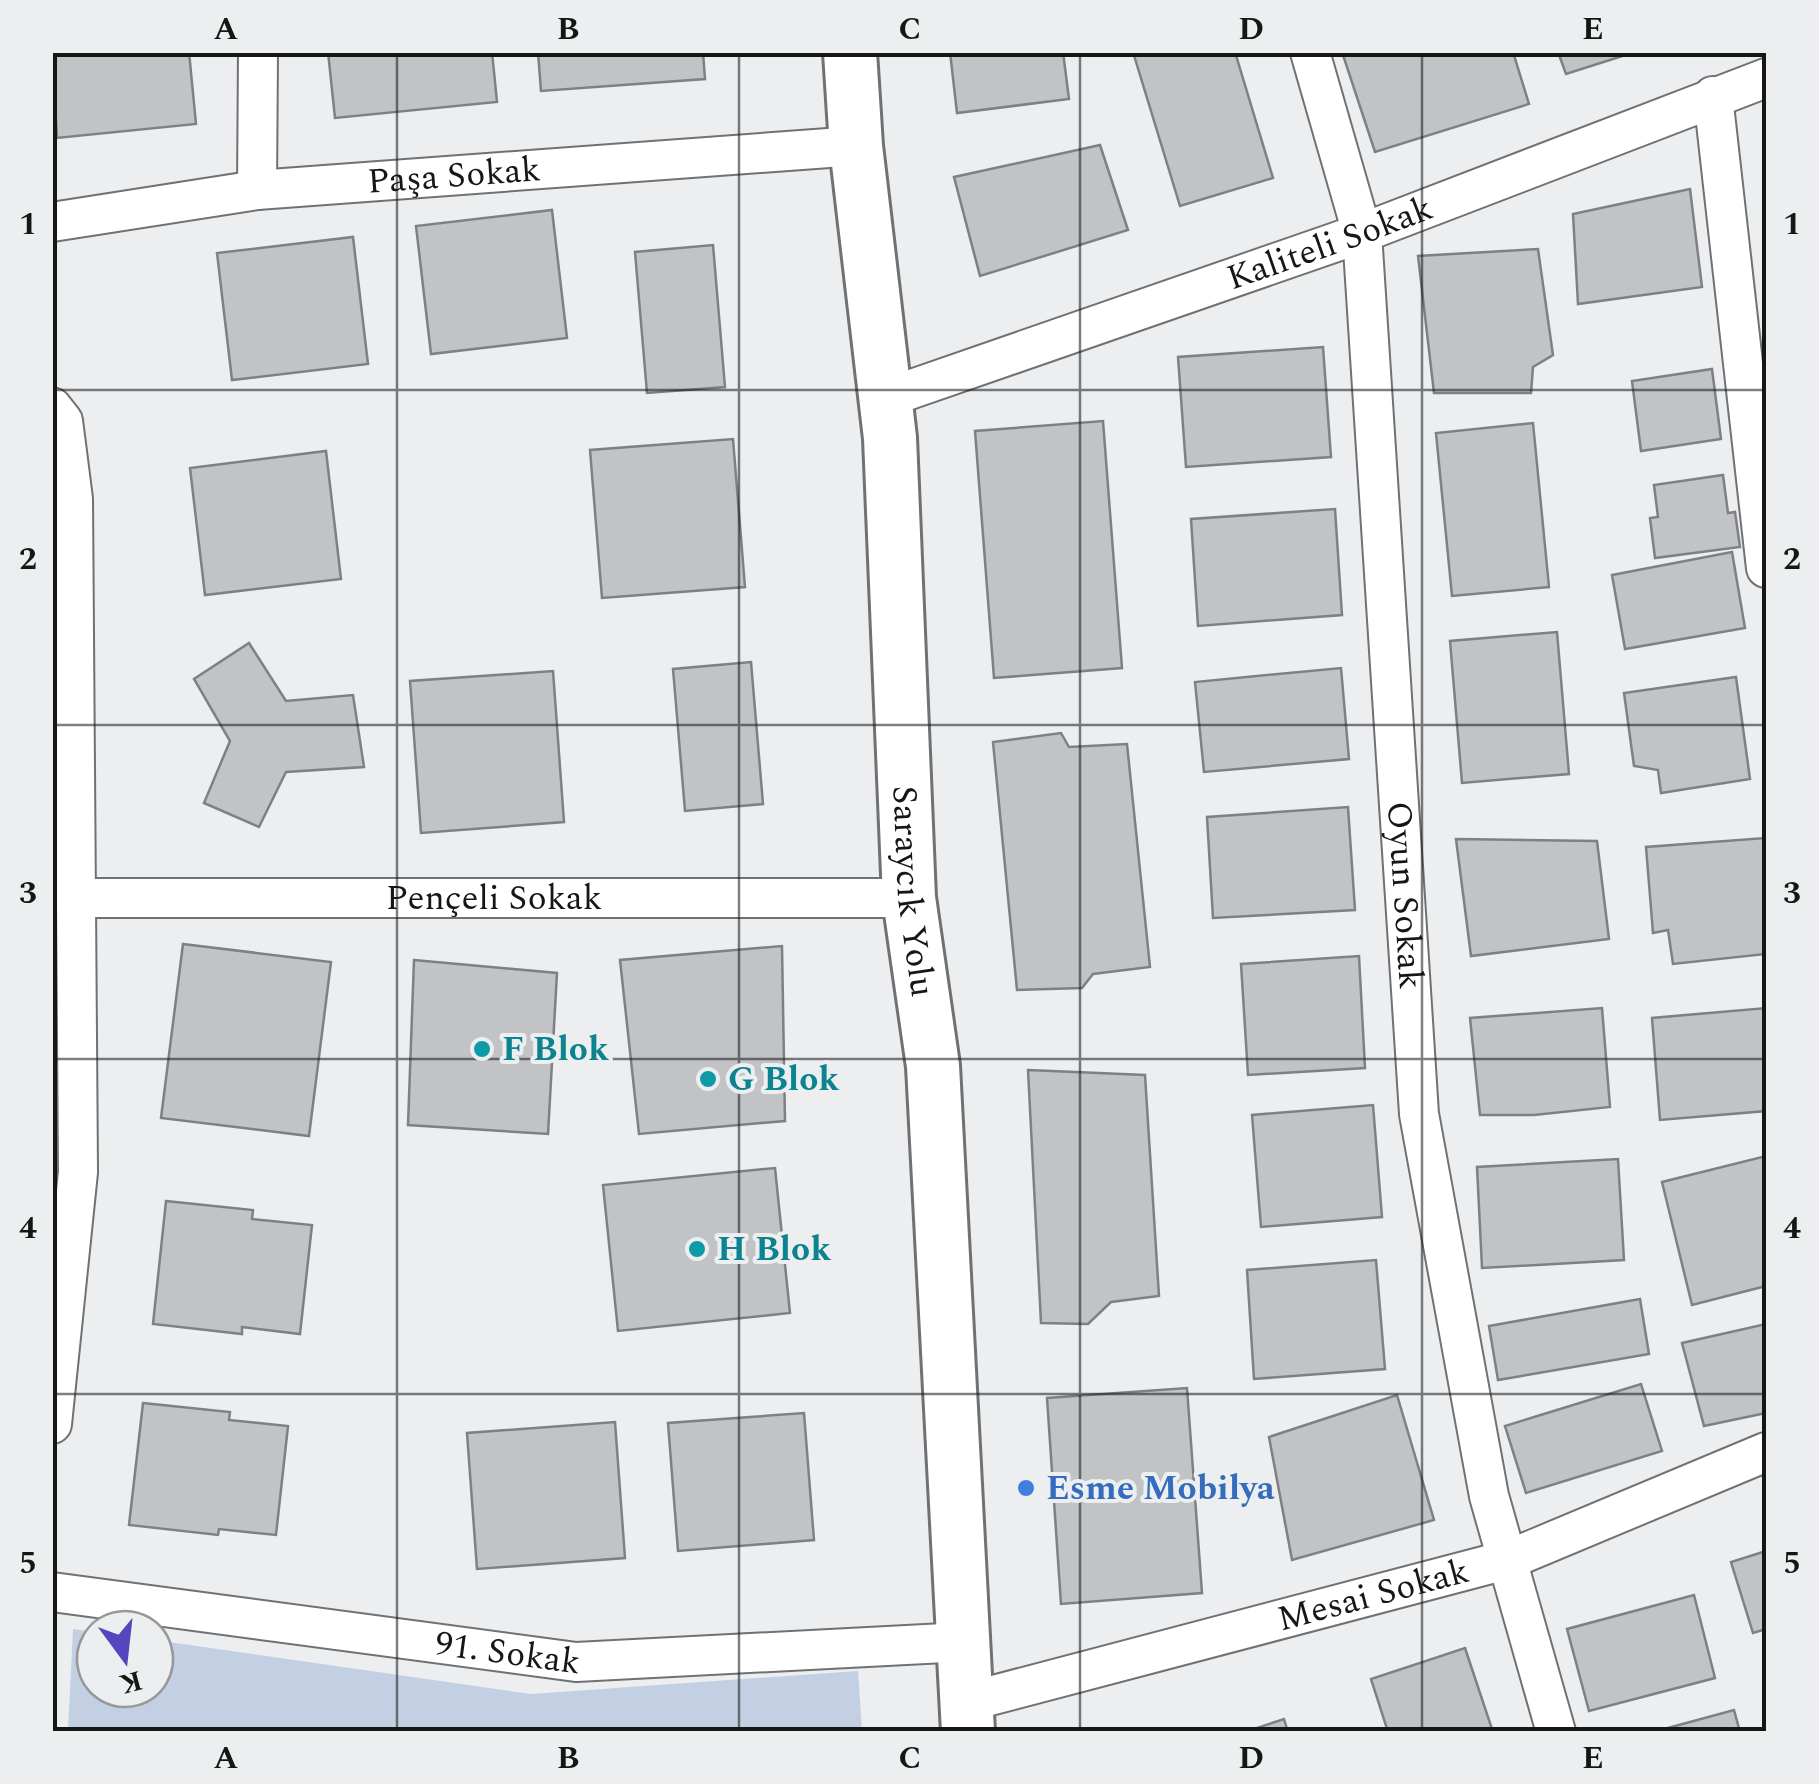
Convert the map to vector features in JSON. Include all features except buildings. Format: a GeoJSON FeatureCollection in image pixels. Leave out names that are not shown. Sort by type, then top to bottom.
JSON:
{"type":"FeatureCollection","features":[{"type":"Feature","properties":{"kind":"main road","name":"Saraycık Yolu"},"geometry":{"type":"LineString","coordinates":[[850,52],[856,146],[886,398],[910,898],[933,1066],[968,1717]]}},
{"type":"Feature","properties":{"kind":"street"},"geometry":{"type":"LineString","coordinates":[[256,190],[258,52]]}},
{"type":"Feature","properties":{"kind":"street","name":"Oyun Sokak"},"geometry":{"type":"LineString","coordinates":[[1310,52],[1362,233],[1419,1114],[1489,1496],[1556,1732]]}},
{"type":"Feature","properties":{"kind":"street","name":"Kaliteli Sokak"},"geometry":{"type":"LineString","coordinates":[[886,398],[1362,233],[1766,78]]}},
{"type":"Feature","properties":{"kind":"street"},"geometry":{"type":"LineString","coordinates":[[1713,96],[1766,568]]}},
{"type":"Feature","properties":{"kind":"street","name":"Paşa Sokak"},"geometry":{"type":"LineString","coordinates":[[52,222],[256,190],[856,146]]}},
{"type":"Feature","properties":{"kind":"street"},"geometry":{"type":"LineString","coordinates":[[52,407],[63,421],[74,499],[76,898],[52,1424]]}},
{"type":"Feature","properties":{"kind":"street","name":"Pençeli Sokak"},"geometry":{"type":"LineString","coordinates":[[76,898],[910,898]]}},
{"type":"Feature","properties":{"kind":"street","name":"Mesai Sokak"},"geometry":{"type":"LineString","coordinates":[[968,1717],[1510,1559],[1766,1452]]}},
{"type":"Feature","properties":{"kind":"street","name":"91. Sokak"},"geometry":{"type":"LineString","coordinates":[[52,1592],[576,1662],[964,1642]]}},
{"type":"Feature","properties":{"kind":"shaded area"},"geometry":{"type":"Polygon","coordinates":[[[73,1629],[75,1709],[175,1709],[175,1643],[531,1694],[858,1671],[862,1731],[68,1731],[73,1629]]]}},
{"type":"Feature","properties":{"kind":"place","name":"F Blok"},"geometry":{"type":"Point","coordinates":[482,1049]}},
{"type":"Feature","properties":{"kind":"place","name":"G Blok"},"geometry":{"type":"Point","coordinates":[708,1079]}},
{"type":"Feature","properties":{"kind":"place","name":"H Blok"},"geometry":{"type":"Point","coordinates":[697,1249]}},
{"type":"Feature","properties":{"kind":"place","name":"Esme Mobilya"},"geometry":{"type":"Point","coordinates":[1026,1488]}}]}
